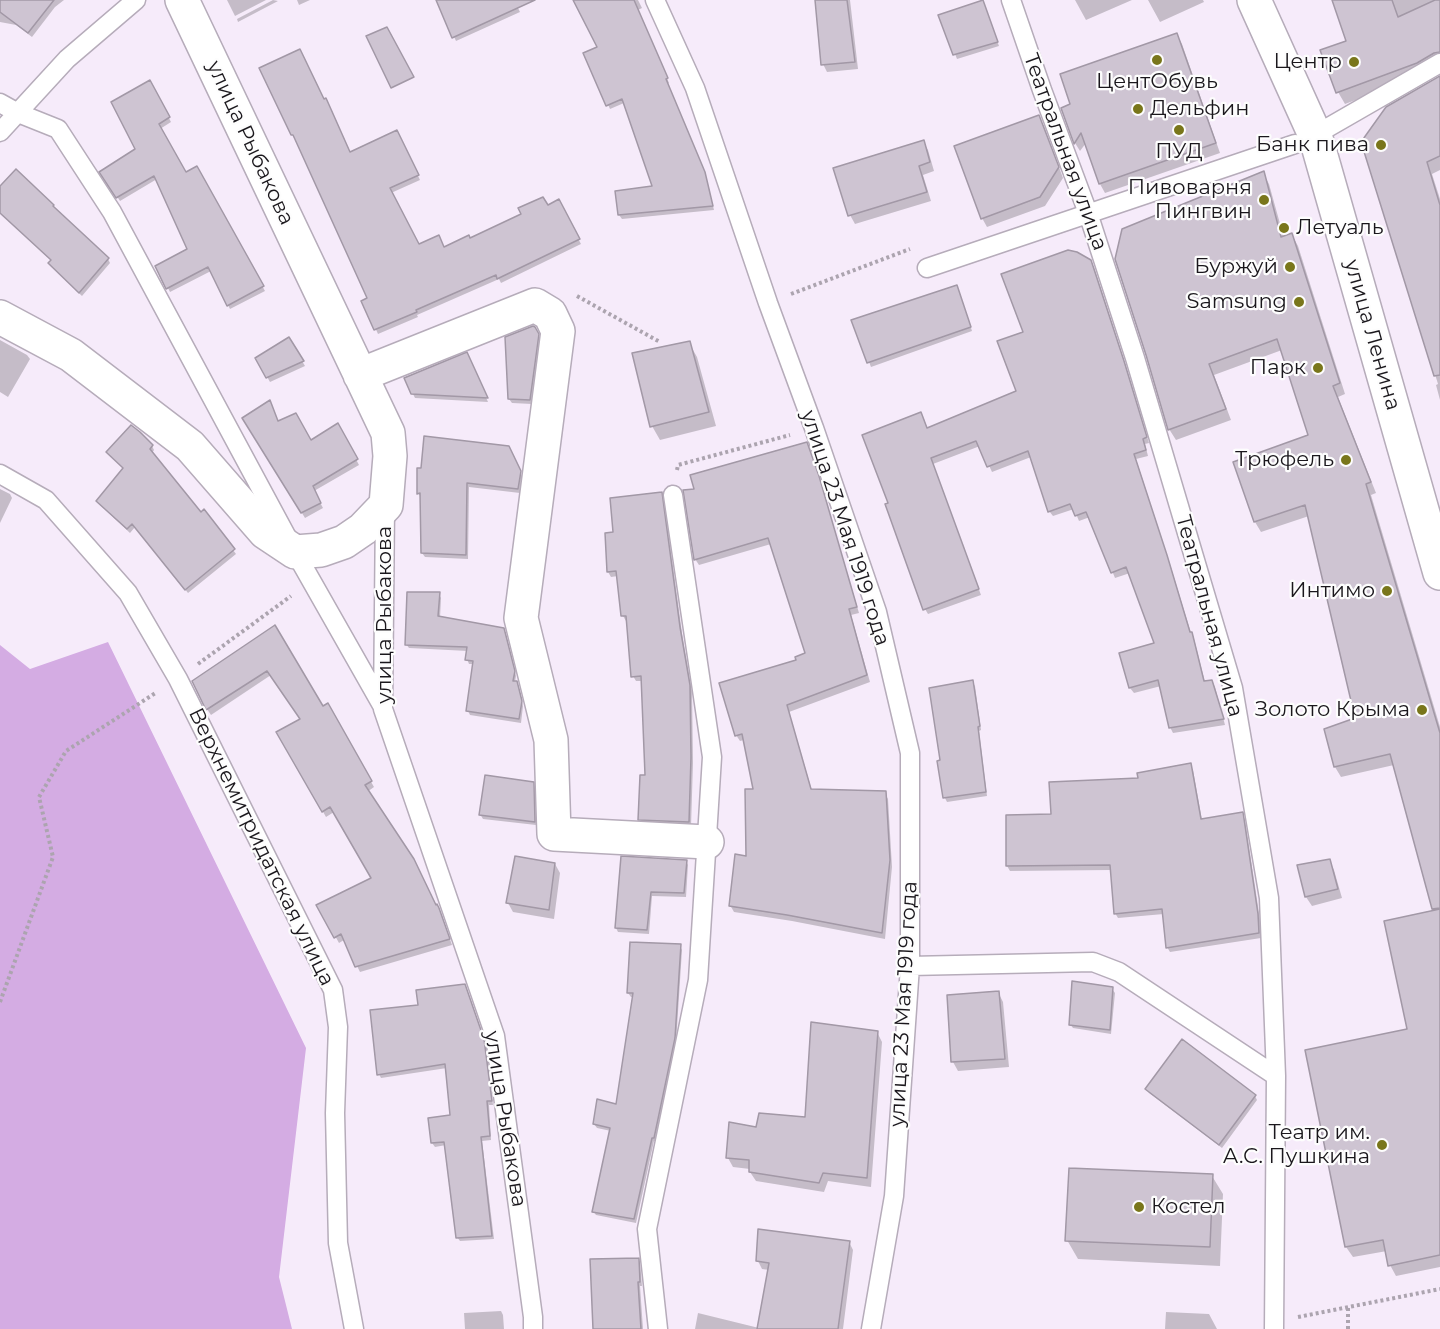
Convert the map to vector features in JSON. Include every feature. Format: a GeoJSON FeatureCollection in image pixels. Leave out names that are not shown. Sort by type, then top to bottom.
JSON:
{"type":"FeatureCollection","features":[{"type":"Feature","properties":{"kind":"street","name":"улица Ленина"},"geometry":{"type":"LineString","coordinates":[[1254,0],[1305,140],[1440,573]]}},
{"type":"Feature","properties":{"kind":"street","name":"улица Рыбакова"},"geometry":{"type":"LineString","coordinates":[[186,1],[388,433],[390,456],[386,505]]}},
{"type":"Feature","properties":{"kind":"street"},"geometry":{"type":"LineString","coordinates":[[360,375],[535,305],[550,314],[558,331],[521,618],[551,740],[554,834],[706,842]]}},
{"type":"Feature","properties":{"kind":"street"},"geometry":{"type":"LineString","coordinates":[[0,317],[71,355],[190,446],[265,532],[295,552],[321,550],[344,542],[363,529],[386,505]]}},
{"type":"Feature","properties":{"kind":"lane"},"geometry":{"type":"LineString","coordinates":[[0,132],[67,59],[136,0]]}},
{"type":"Feature","properties":{"kind":"lane","name":"улица 23 Мая 1919 года"},"geometry":{"type":"LineString","coordinates":[[655,0],[695,88],[877,612],[910,753],[910,966],[894,1196],[871,1329]]}},
{"type":"Feature","properties":{"kind":"lane","name":"Театральная улица"},"geometry":{"type":"LineString","coordinates":[[1011,0],[1088,213],[1135,358],[1233,688],[1269,898],[1276,1076],[1274,1325]]}},
{"type":"Feature","properties":{"kind":"lane"},"geometry":{"type":"LineString","coordinates":[[927,268],[1305,140],[1440,63]]}},
{"type":"Feature","properties":{"kind":"lane"},"geometry":{"type":"LineString","coordinates":[[0,103],[58,129],[112,212],[295,552],[383,708]]}},
{"type":"Feature","properties":{"kind":"lane","name":"Верхнемитридатская улица"},"geometry":{"type":"LineString","coordinates":[[0,474],[46,500],[128,593],[178,679],[333,990],[338,1027],[335,1113],[338,1243],[354,1329]]}},
{"type":"Feature","properties":{"kind":"lane"},"geometry":{"type":"LineString","coordinates":[[658,1329],[647,1229],[698,980],[712,757],[674,495]]}},
{"type":"Feature","properties":{"kind":"lane","name":"улица Рыбакова"},"geometry":{"type":"LineString","coordinates":[[386,505],[383,708],[495,1036],[533,1329]]}},
{"type":"Feature","properties":{"kind":"lane"},"geometry":{"type":"LineString","coordinates":[[910,966],[1093,962],[1119,972],[1276,1076]]}},
{"type":"Feature","properties":{"kind":"path"},"geometry":{"type":"LineString","coordinates":[[768,303],[912,249]]}},
{"type":"Feature","properties":{"kind":"path"},"geometry":{"type":"LineString","coordinates":[[535,305],[569,291],[660,342]]}},
{"type":"Feature","properties":{"kind":"path"},"geometry":{"type":"LineString","coordinates":[[674,495],[678,465],[814,428]]}},
{"type":"Feature","properties":{"kind":"path"},"geometry":{"type":"LineString","coordinates":[[0,1002],[53,857],[39,797],[66,751],[178,679],[311,581]]}},
{"type":"Feature","properties":{"kind":"path"},"geometry":{"type":"LineString","coordinates":[[1274,1325],[1348,1307],[1440,1289]]}},
{"type":"Feature","properties":{"kind":"path"},"geometry":{"type":"LineString","coordinates":[[1348,1307],[1348,1329]]}},
{"type":"Feature","properties":{"kind":"shaded area"},"geometry":{"type":"Polygon","coordinates":[[[108,642],[306,1048],[279,1277],[292,1329],[0,1329],[0,645],[30,669],[108,642]]]}},
{"type":"Feature","properties":{"kind":"building"},"geometry":{"type":"Polygon","coordinates":[[[0,0],[54,0],[28,33],[0,12],[0,0]]]}},
{"type":"Feature","properties":{"kind":"building"},"geometry":{"type":"Polygon","coordinates":[[[436,0],[535,0],[452,38],[436,0]]]}},
{"type":"Feature","properties":{"kind":"building"},"geometry":{"type":"Polygon","coordinates":[[[573,0],[634,0],[705,172],[713,206],[618,215],[615,191],[652,186],[622,99],[606,106],[583,53],[597,47],[573,0]]]}},
{"type":"Feature","properties":{"kind":"building"},"geometry":{"type":"Polygon","coordinates":[[[815,0],[847,0],[855,62],[821,65],[815,0]]]}},
{"type":"Feature","properties":{"kind":"building"},"geometry":{"type":"Polygon","coordinates":[[[983,0],[998,42],[953,55],[938,15],[983,0]]]}},
{"type":"Feature","properties":{"kind":"building"},"geometry":{"type":"Polygon","coordinates":[[[1332,0],[1392,0],[1398,17],[1435,0],[1440,0],[1440,52],[1336,93],[1320,50],[1346,41],[1332,0]]]}},
{"type":"Feature","properties":{"kind":"building"},"geometry":{"type":"Polygon","coordinates":[[[387,27],[414,77],[391,88],[366,36],[387,27]]]}},
{"type":"Feature","properties":{"kind":"building","name":"Дельфин"},"geometry":{"type":"Polygon","coordinates":[[[1177,33],[1216,143],[1099,184],[1081,133],[1074,144],[1061,108],[1070,104],[1060,74],[1177,33]]]}},
{"type":"Feature","properties":{"kind":"building"},"geometry":{"type":"Polygon","coordinates":[[[300,49],[324,99],[326,98],[350,152],[397,130],[419,175],[390,188],[419,244],[439,235],[444,247],[469,235],[470,238],[521,214],[518,208],[543,197],[548,205],[559,199],[580,239],[497,279],[496,275],[374,330],[361,301],[367,298],[293,135],[259,68],[300,49]]]}},
{"type":"Feature","properties":{"kind":"building"},"geometry":{"type":"Polygon","coordinates":[[[1440,76],[1440,156],[1427,162],[1440,205],[1440,375],[1434,376],[1361,142],[1386,107],[1440,76]]]}},
{"type":"Feature","properties":{"kind":"building"},"geometry":{"type":"Polygon","coordinates":[[[150,80],[170,117],[159,124],[186,172],[197,166],[264,286],[227,306],[208,267],[166,289],[155,266],[187,249],[154,176],[116,198],[99,172],[135,149],[111,102],[150,80]]]}},
{"type":"Feature","properties":{"kind":"building"},"geometry":{"type":"Polygon","coordinates":[[[1039,115],[1059,167],[1040,197],[981,219],[954,146],[1039,115]]]}},
{"type":"Feature","properties":{"kind":"building"},"geometry":{"type":"Polygon","coordinates":[[[924,140],[930,162],[919,166],[927,192],[848,216],[833,168],[924,140]]]}},
{"type":"Feature","properties":{"kind":"building"},"geometry":{"type":"Polygon","coordinates":[[[16,169],[109,258],[79,293],[48,263],[51,260],[0,213],[0,186],[16,169]]]}},
{"type":"Feature","properties":{"kind":"building"},"geometry":{"type":"Polygon","coordinates":[[[1264,171],[1281,237],[1292,233],[1340,383],[1333,386],[1371,482],[1366,484],[1440,733],[1440,908],[1432,909],[1390,754],[1334,767],[1324,729],[1355,718],[1305,505],[1254,522],[1233,462],[1308,435],[1277,339],[1209,364],[1226,409],[1168,430],[1115,259],[1122,229],[1264,171]]]}},
{"type":"Feature","properties":{"kind":"building"},"geometry":{"type":"Polygon","coordinates":[[[1068,250],[1091,260],[1147,437],[1143,439],[1146,450],[1134,454],[1190,632],[1192,632],[1204,681],[1212,680],[1224,719],[1169,728],[1158,680],[1129,688],[1119,653],[1154,643],[1126,567],[1111,573],[1086,512],[1075,516],[1070,504],[1048,512],[1028,451],[987,467],[976,441],[931,458],[979,589],[923,610],[885,504],[888,503],[862,435],[921,412],[927,428],[1016,391],[997,341],[1023,332],[1001,274],[1068,250]]]}},
{"type":"Feature","properties":{"kind":"building"},"geometry":{"type":"Polygon","coordinates":[[[957,285],[971,327],[867,363],[851,320],[957,285]]]}},
{"type":"Feature","properties":{"kind":"building"},"geometry":{"type":"Polygon","coordinates":[[[533,326],[539,334],[530,400],[508,399],[505,337],[533,326]]]}},
{"type":"Feature","properties":{"kind":"building"},"geometry":{"type":"Polygon","coordinates":[[[289,337],[304,361],[266,378],[255,358],[289,337]]]}},
{"type":"Feature","properties":{"kind":"building"},"geometry":{"type":"Polygon","coordinates":[[[690,341],[709,412],[650,427],[632,353],[690,341]]]}},
{"type":"Feature","properties":{"kind":"building"},"geometry":{"type":"Polygon","coordinates":[[[467,352],[488,398],[411,394],[404,378],[467,352]]]}},
{"type":"Feature","properties":{"kind":"building"},"geometry":{"type":"Polygon","coordinates":[[[270,400],[278,421],[296,413],[311,440],[338,423],[358,459],[313,486],[321,503],[301,513],[242,418],[270,400]]]}},
{"type":"Feature","properties":{"kind":"building"},"geometry":{"type":"Polygon","coordinates":[[[131,425],[153,445],[150,449],[201,512],[204,509],[235,549],[185,590],[132,524],[127,529],[96,501],[123,468],[106,452],[131,425]]]}},
{"type":"Feature","properties":{"kind":"building"},"geometry":{"type":"Polygon","coordinates":[[[424,436],[509,446],[521,471],[518,489],[467,483],[466,555],[421,553],[420,493],[417,494],[417,468],[421,468],[424,436]]]}},
{"type":"Feature","properties":{"kind":"building"},"geometry":{"type":"Polygon","coordinates":[[[807,442],[857,607],[849,609],[867,675],[787,705],[811,789],[886,791],[890,860],[882,933],[729,906],[735,854],[746,856],[745,789],[753,789],[742,734],[735,736],[719,683],[796,660],[795,657],[805,653],[768,538],[694,560],[683,490],[694,489],[690,475],[807,442]]]}},
{"type":"Feature","properties":{"kind":"building"},"geometry":{"type":"Polygon","coordinates":[[[662,492],[690,685],[689,822],[638,820],[640,775],[645,775],[641,676],[631,677],[626,616],[621,616],[616,571],[607,572],[605,533],[613,532],[610,498],[662,492]]]}},
{"type":"Feature","properties":{"kind":"building"},"geometry":{"type":"Polygon","coordinates":[[[407,592],[440,592],[438,616],[504,628],[515,671],[513,681],[517,681],[522,701],[519,719],[466,711],[473,661],[465,660],[467,647],[405,645],[407,592]]]}},
{"type":"Feature","properties":{"kind":"building"},"geometry":{"type":"Polygon","coordinates":[[[275,625],[323,706],[328,703],[372,781],[365,785],[414,859],[439,908],[450,939],[355,967],[341,934],[334,938],[316,905],[371,878],[330,807],[322,812],[276,732],[300,719],[267,671],[206,710],[192,681],[275,625]]]}},
{"type":"Feature","properties":{"kind":"building"},"geometry":{"type":"Polygon","coordinates":[[[973,680],[986,792],[943,798],[937,761],[940,760],[929,688],[973,680]]]}},
{"type":"Feature","properties":{"kind":"building"},"geometry":{"type":"Polygon","coordinates":[[[1191,763],[1201,819],[1243,812],[1259,933],[1166,948],[1162,909],[1114,914],[1110,865],[1006,866],[1006,815],[1051,814],[1049,782],[1138,778],[1137,773],[1191,763]]]}},
{"type":"Feature","properties":{"kind":"building"},"geometry":{"type":"Polygon","coordinates":[[[485,775],[534,782],[535,822],[479,815],[485,775]]]}},
{"type":"Feature","properties":{"kind":"building"},"geometry":{"type":"Polygon","coordinates":[[[515,856],[555,863],[549,910],[506,903],[515,856]]]}},
{"type":"Feature","properties":{"kind":"building"},"geometry":{"type":"Polygon","coordinates":[[[621,856],[687,860],[684,893],[651,892],[647,930],[615,928],[621,856]]]}},
{"type":"Feature","properties":{"kind":"building"},"geometry":{"type":"Polygon","coordinates":[[[1330,859],[1338,889],[1305,897],[1297,865],[1330,859]]]}},
{"type":"Feature","properties":{"kind":"building","name":"Театр им. А.С. Пушкина"},"geometry":{"type":"Polygon","coordinates":[[[1440,909],[1440,1255],[1388,1266],[1383,1240],[1345,1247],[1305,1050],[1407,1029],[1384,921],[1440,909]]]}},
{"type":"Feature","properties":{"kind":"building"},"geometry":{"type":"Polygon","coordinates":[[[630,942],[681,944],[675,1038],[634,1219],[592,1212],[610,1128],[593,1124],[597,1099],[616,1104],[633,993],[627,993],[630,942]]]}},
{"type":"Feature","properties":{"kind":"building"},"geometry":{"type":"Polygon","coordinates":[[[1072,981],[1113,987],[1110,1030],[1069,1025],[1072,981]]]}},
{"type":"Feature","properties":{"kind":"building"},"geometry":{"type":"Polygon","coordinates":[[[465,984],[484,1039],[492,1101],[487,1101],[490,1136],[481,1137],[492,1236],[456,1238],[444,1142],[431,1143],[428,1118],[450,1115],[445,1064],[377,1075],[370,1010],[418,1005],[416,990],[465,984]]]}},
{"type":"Feature","properties":{"kind":"building"},"geometry":{"type":"Polygon","coordinates":[[[999,991],[1005,1059],[951,1062],[947,995],[999,991]]]}},
{"type":"Feature","properties":{"kind":"building"},"geometry":{"type":"Polygon","coordinates":[[[811,1022],[878,1031],[867,1178],[823,1173],[819,1183],[749,1172],[749,1160],[726,1158],[729,1122],[756,1127],[759,1113],[805,1117],[811,1022]]]}},
{"type":"Feature","properties":{"kind":"building"},"geometry":{"type":"Polygon","coordinates":[[[1182,1039],[1256,1095],[1219,1145],[1145,1089],[1182,1039]]]}},
{"type":"Feature","properties":{"kind":"building","name":"Костел"},"geometry":{"type":"Polygon","coordinates":[[[1069,1168],[1213,1174],[1210,1247],[1065,1241],[1069,1168]]]}},
{"type":"Feature","properties":{"kind":"building"},"geometry":{"type":"Polygon","coordinates":[[[758,1229],[850,1241],[838,1329],[757,1329],[769,1263],[756,1261],[758,1229]]]}},
{"type":"Feature","properties":{"kind":"building"},"geometry":{"type":"Polygon","coordinates":[[[639,1258],[641,1329],[593,1329],[590,1259],[639,1258]]]}},
{"type":"Feature","properties":{"kind":"place","name":"ЦентОбувь"},"geometry":{"type":"Point","coordinates":[1157,60]}},
{"type":"Feature","properties":{"kind":"place","name":"Центр"},"geometry":{"type":"Point","coordinates":[1354,62]}},
{"type":"Feature","properties":{"kind":"place","name":"Дельфин"},"geometry":{"type":"Point","coordinates":[1138,109]}},
{"type":"Feature","properties":{"kind":"place","name":"ПУД"},"geometry":{"type":"Point","coordinates":[1179,130]}},
{"type":"Feature","properties":{"kind":"place","name":"Банк пива"},"geometry":{"type":"Point","coordinates":[1381,145]}},
{"type":"Feature","properties":{"kind":"place","name":"Пивоварня Пингвин"},"geometry":{"type":"Point","coordinates":[1264,200]}},
{"type":"Feature","properties":{"kind":"place","name":"Летуаль"},"geometry":{"type":"Point","coordinates":[1284,228]}},
{"type":"Feature","properties":{"kind":"place","name":"Буржуй"},"geometry":{"type":"Point","coordinates":[1290,267]}},
{"type":"Feature","properties":{"kind":"place","name":"Samsung"},"geometry":{"type":"Point","coordinates":[1299,302]}},
{"type":"Feature","properties":{"kind":"place","name":"Парк"},"geometry":{"type":"Point","coordinates":[1318,368]}},
{"type":"Feature","properties":{"kind":"place","name":"Трюфель"},"geometry":{"type":"Point","coordinates":[1346,460]}},
{"type":"Feature","properties":{"kind":"place","name":"Интимо"},"geometry":{"type":"Point","coordinates":[1387,591]}},
{"type":"Feature","properties":{"kind":"place","name":"Золото Крыма"},"geometry":{"type":"Point","coordinates":[1422,710]}},
{"type":"Feature","properties":{"kind":"place","name":"Театр им. А.С. Пушкина"},"geometry":{"type":"Point","coordinates":[1382,1145]}},
{"type":"Feature","properties":{"kind":"place","name":"Костел"},"geometry":{"type":"Point","coordinates":[1139,1207]}}]}
